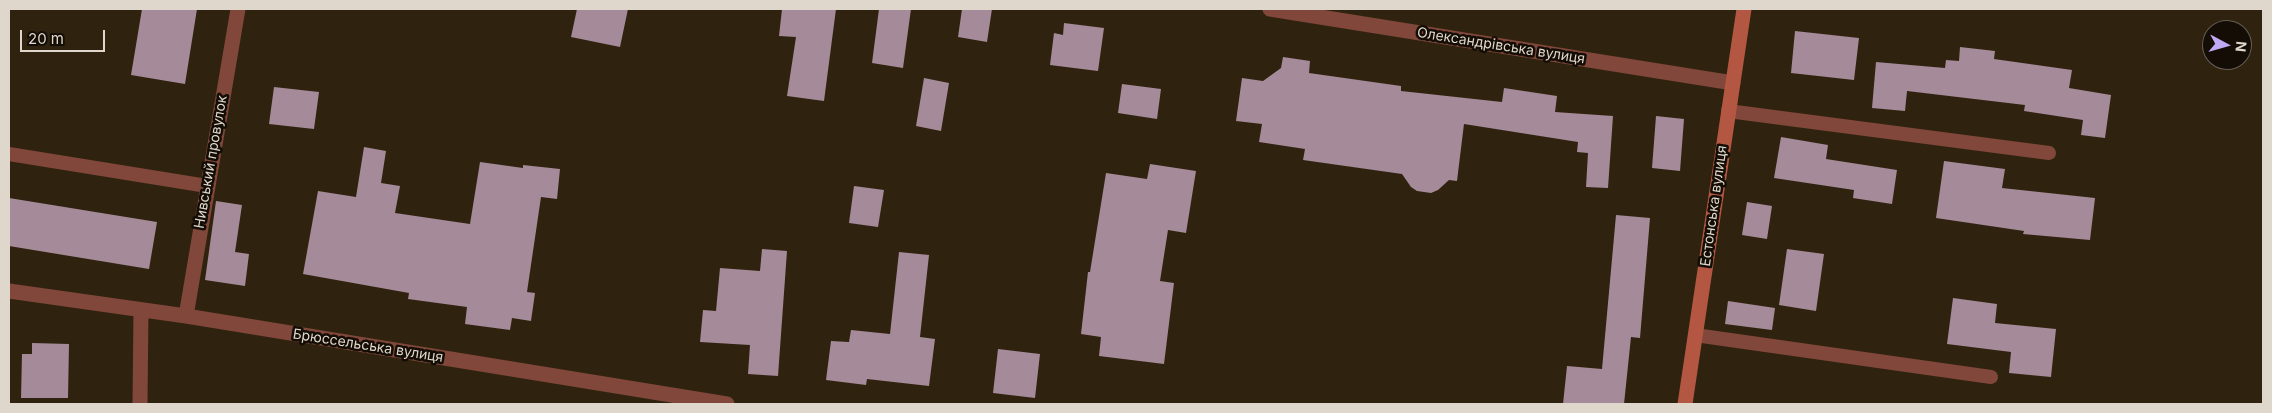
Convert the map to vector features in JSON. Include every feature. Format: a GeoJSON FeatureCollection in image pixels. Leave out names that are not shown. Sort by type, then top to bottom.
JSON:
{"type":"FeatureCollection","features":[{"type":"Feature","properties":{"kind":"street","name":"Нивський провулок"},"geometry":{"type":"LineString","coordinates":[[186,316],[238,9]]}},
{"type":"Feature","properties":{"kind":"street","name":"Олександрівська вулиця"},"geometry":{"type":"LineString","coordinates":[[1270,9],[1733,83]]}},
{"type":"Feature","properties":{"kind":"street","name":"Естонська вулиця"},"geometry":{"type":"LineString","coordinates":[[1685,404],[1744,9]]}},
{"type":"Feature","properties":{"kind":"street","name":"Брюссельська вулиця"},"geometry":{"type":"LineString","coordinates":[[9,291],[186,316],[728,404]]}},
{"type":"Feature","properties":{"kind":"street"},"geometry":{"type":"LineString","coordinates":[[140,404],[141,310]]}},
{"type":"Feature","properties":{"kind":"lane"},"geometry":{"type":"LineString","coordinates":[[1728,111],[2049,153]]}},
{"type":"Feature","properties":{"kind":"lane"},"geometry":{"type":"LineString","coordinates":[[9,154],[207,186]]}},
{"type":"Feature","properties":{"kind":"lane"},"geometry":{"type":"LineString","coordinates":[[1695,335],[1991,377]]}},
{"type":"Feature","properties":{"kind":"building"},"geometry":{"type":"Polygon","coordinates":[[[142,9],[197,9],[185,84],[131,75],[142,9]]]}},
{"type":"Feature","properties":{"kind":"building"},"geometry":{"type":"Polygon","coordinates":[[[577,9],[628,9],[620,47],[571,37],[577,9]]]}},
{"type":"Feature","properties":{"kind":"building"},"geometry":{"type":"Polygon","coordinates":[[[782,9],[836,9],[824,101],[787,96],[796,37],[779,36],[782,9]]]}},
{"type":"Feature","properties":{"kind":"building"},"geometry":{"type":"Polygon","coordinates":[[[879,9],[911,9],[903,68],[872,63],[879,9]]]}},
{"type":"Feature","properties":{"kind":"building"},"geometry":{"type":"Polygon","coordinates":[[[962,9],[992,9],[987,42],[958,37],[962,9]]]}},
{"type":"Feature","properties":{"kind":"building"},"geometry":{"type":"Polygon","coordinates":[[[1064,23],[1104,28],[1098,71],[1050,65],[1054,33],[1063,35],[1064,23]]]}},
{"type":"Feature","properties":{"kind":"building"},"geometry":{"type":"Polygon","coordinates":[[[1795,31],[1859,38],[1854,80],[1791,73],[1795,31]]]}},
{"type":"Feature","properties":{"kind":"building"},"geometry":{"type":"Polygon","coordinates":[[[1960,47],[1995,51],[1994,59],[2072,70],[2069,88],[2111,95],[2105,138],[2081,135],[2083,120],[2024,111],[2025,105],[1907,91],[1905,111],[1872,108],[1876,62],[1945,68],[1946,60],[1959,61],[1960,47]]]}},
{"type":"Feature","properties":{"kind":"building"},"geometry":{"type":"Polygon","coordinates":[[[1283,57],[1310,61],[1309,73],[1401,86],[1401,91],[1502,102],[1504,88],[1557,96],[1555,112],[1613,116],[1608,188],[1586,187],[1588,153],[1577,152],[1578,142],[1464,124],[1457,181],[1449,180],[1438,190],[1431,193],[1417,191],[1411,187],[1402,174],[1303,160],[1305,149],[1259,142],[1262,124],[1236,121],[1242,78],[1263,81],[1281,68],[1283,57]]]}},
{"type":"Feature","properties":{"kind":"building"},"geometry":{"type":"Polygon","coordinates":[[[924,78],[949,83],[941,131],[916,126],[924,78]]]}},
{"type":"Feature","properties":{"kind":"building"},"geometry":{"type":"Polygon","coordinates":[[[1122,84],[1161,89],[1157,119],[1118,113],[1122,84]]]}},
{"type":"Feature","properties":{"kind":"building"},"geometry":{"type":"Polygon","coordinates":[[[274,87],[319,92],[314,129],[269,124],[274,87]]]}},
{"type":"Feature","properties":{"kind":"building"},"geometry":{"type":"Polygon","coordinates":[[[1656,116],[1684,119],[1680,171],[1652,168],[1656,116]]]}},
{"type":"Feature","properties":{"kind":"building"},"geometry":{"type":"Polygon","coordinates":[[[1781,137],[1828,145],[1826,159],[1897,170],[1892,204],[1853,198],[1854,190],[1774,178],[1781,137]]]}},
{"type":"Feature","properties":{"kind":"building"},"geometry":{"type":"Polygon","coordinates":[[[364,147],[386,151],[381,183],[400,186],[395,213],[470,224],[480,162],[523,168],[523,165],[560,169],[557,199],[541,197],[527,292],[535,293],[531,321],[512,318],[510,330],[465,324],[467,307],[408,299],[409,293],[303,274],[318,191],[356,197],[364,147]]]}},
{"type":"Feature","properties":{"kind":"building"},"geometry":{"type":"Polygon","coordinates":[[[1944,161],[2005,169],[2002,188],[2095,198],[2090,240],[2023,234],[2024,231],[1936,218],[1944,161]]]}},
{"type":"Feature","properties":{"kind":"building"},"geometry":{"type":"Polygon","coordinates":[[[1150,164],[1196,171],[1186,233],[1168,230],[1160,281],[1174,283],[1164,364],[1099,356],[1101,337],[1081,334],[1088,272],[1090,272],[1106,173],[1147,179],[1150,164]]]}},
{"type":"Feature","properties":{"kind":"building"},"geometry":{"type":"Polygon","coordinates":[[[854,186],[884,190],[878,227],[849,223],[854,186]]]}},
{"type":"Feature","properties":{"kind":"building"},"geometry":{"type":"Polygon","coordinates":[[[9,198],[157,222],[149,269],[9,246],[9,198]]]}},
{"type":"Feature","properties":{"kind":"building"},"geometry":{"type":"Polygon","coordinates":[[[216,201],[242,205],[235,252],[249,254],[245,286],[205,280],[216,201]]]}},
{"type":"Feature","properties":{"kind":"building"},"geometry":{"type":"Polygon","coordinates":[[[1747,202],[1772,206],[1767,239],[1742,235],[1747,202]]]}},
{"type":"Feature","properties":{"kind":"building"},"geometry":{"type":"Polygon","coordinates":[[[1616,215],[1650,218],[1640,338],[1631,337],[1624,404],[1563,404],[1567,366],[1602,369],[1616,215]]]}},
{"type":"Feature","properties":{"kind":"building"},"geometry":{"type":"Polygon","coordinates":[[[762,249],[787,251],[778,376],[748,374],[750,345],[700,342],[703,310],[716,311],[720,268],[760,271],[762,249]]]}},
{"type":"Feature","properties":{"kind":"building"},"geometry":{"type":"Polygon","coordinates":[[[1787,249],[1824,254],[1816,311],[1779,305],[1787,249]]]}},
{"type":"Feature","properties":{"kind":"building"},"geometry":{"type":"Polygon","coordinates":[[[899,252],[929,255],[920,337],[935,339],[929,386],[867,379],[866,385],[826,380],[831,341],[849,342],[851,330],[890,334],[899,252]]]}},
{"type":"Feature","properties":{"kind":"building"},"geometry":{"type":"Polygon","coordinates":[[[1953,298],[1997,304],[1995,323],[2056,329],[2051,377],[2009,373],[2011,352],[1947,344],[1953,298]]]}},
{"type":"Feature","properties":{"kind":"building"},"geometry":{"type":"Polygon","coordinates":[[[1728,301],[1775,308],[1772,330],[1725,324],[1728,301]]]}},
{"type":"Feature","properties":{"kind":"building"},"geometry":{"type":"Polygon","coordinates":[[[32,343],[69,344],[68,398],[21,398],[22,354],[32,354],[32,343]]]}},
{"type":"Feature","properties":{"kind":"building"},"geometry":{"type":"Polygon","coordinates":[[[998,349],[1040,354],[1035,398],[993,393],[998,349]]]}}]}
